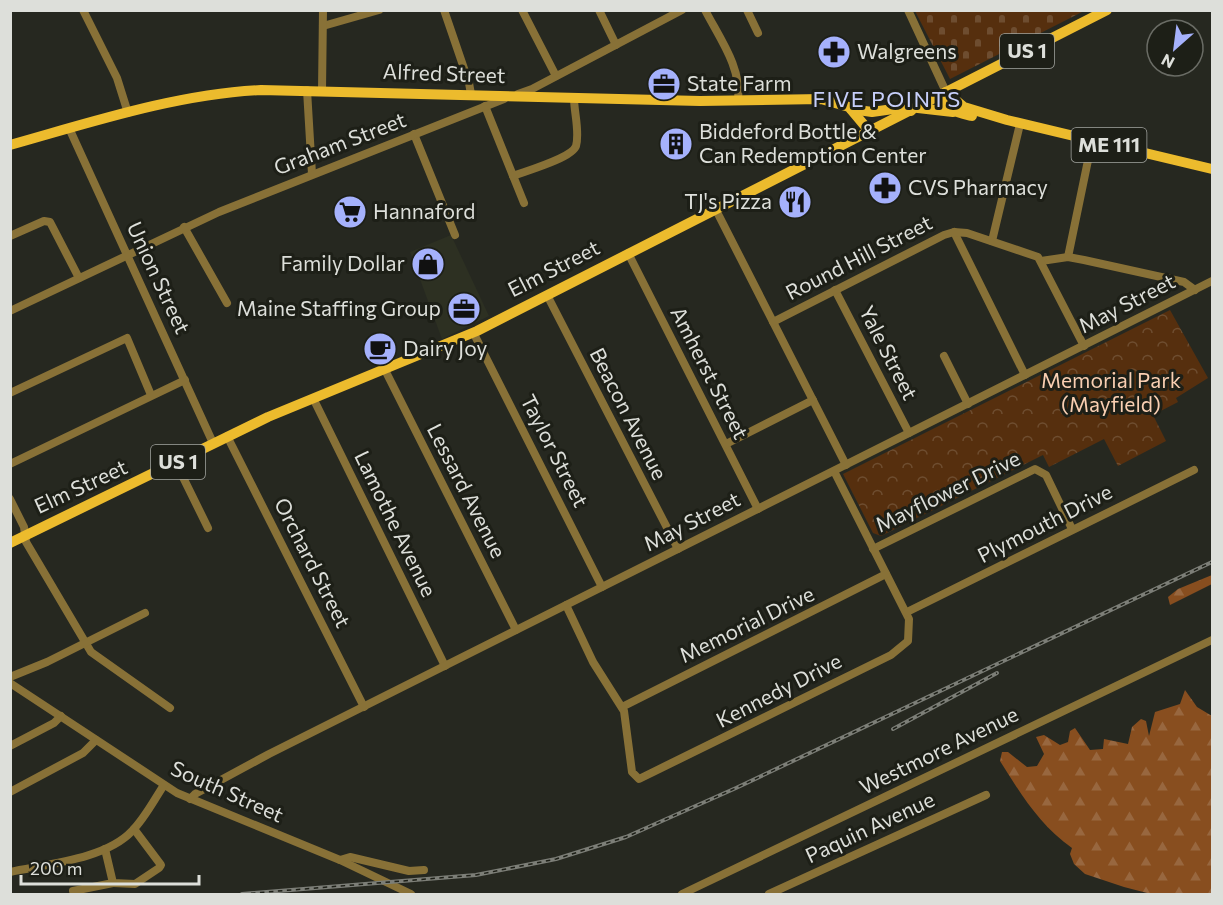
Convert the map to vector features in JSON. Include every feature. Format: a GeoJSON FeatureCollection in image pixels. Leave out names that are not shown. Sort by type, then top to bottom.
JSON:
{"type":"FeatureCollection","features":[{"type":"Feature","properties":{"kind":"main road","name":"Elm Street"},"geometry":{"type":"LineString","coordinates":[[10,543],[227,436],[473,332],[1107,10]]}},
{"type":"Feature","properties":{"kind":"main road","name":"Alfred Street"},"geometry":{"type":"LineString","coordinates":[[10,145],[128,112],[243,91],[322,90],[738,101],[821,99],[837,102],[851,109],[876,112],[900,108],[956,112]]}},
{"type":"Feature","properties":{"kind":"main road"},"geometry":{"type":"LineString","coordinates":[[946,92],[945,103],[956,112]]}},
{"type":"Feature","properties":{"kind":"main road","name":"ME 111"},"geometry":{"type":"LineString","coordinates":[[946,92],[964,107],[1006,120],[1212,169]]}},
{"type":"Feature","properties":{"kind":"main road"},"geometry":{"type":"LineString","coordinates":[[851,109],[870,132]]}},
{"type":"Feature","properties":{"kind":"main road","name":"ME 111"},"geometry":{"type":"LineString","coordinates":[[956,112],[995,122],[1006,120]]}},
{"type":"Feature","properties":{"kind":"street"},"geometry":{"type":"LineString","coordinates":[[83,10],[117,78],[128,112]]}},
{"type":"Feature","properties":{"kind":"street"},"geometry":{"type":"LineString","coordinates":[[322,90],[323,10]]}},
{"type":"Feature","properties":{"kind":"street"},"geometry":{"type":"LineString","coordinates":[[323,26],[379,10]]}},
{"type":"Feature","properties":{"kind":"street"},"geometry":{"type":"LineString","coordinates":[[444,10],[471,94]]}},
{"type":"Feature","properties":{"kind":"street"},"geometry":{"type":"LineString","coordinates":[[522,10],[556,76]]}},
{"type":"Feature","properties":{"kind":"street"},"geometry":{"type":"LineString","coordinates":[[599,10],[616,45]]}},
{"type":"Feature","properties":{"kind":"street","name":"Graham Street"},"geometry":{"type":"LineString","coordinates":[[10,311],[184,227],[312,174],[532,89],[682,10]]}},
{"type":"Feature","properties":{"kind":"street"},"geometry":{"type":"LineString","coordinates":[[705,10],[733,64],[738,79],[738,101]]}},
{"type":"Feature","properties":{"kind":"street"},"geometry":{"type":"LineString","coordinates":[[747,10],[758,33]]}},
{"type":"Feature","properties":{"kind":"street"},"geometry":{"type":"LineString","coordinates":[[908,10],[946,92]]}},
{"type":"Feature","properties":{"kind":"street"},"geometry":{"type":"LineString","coordinates":[[307,90],[312,174]]}},
{"type":"Feature","properties":{"kind":"street"},"geometry":{"type":"LineString","coordinates":[[513,176],[572,152],[577,139],[573,98]]}},
{"type":"Feature","properties":{"kind":"street"},"geometry":{"type":"LineString","coordinates":[[484,106],[524,204]]}},
{"type":"Feature","properties":{"kind":"street"},"geometry":{"type":"LineString","coordinates":[[992,240],[1020,124]]}},
{"type":"Feature","properties":{"kind":"street","name":"Union Street"},"geometry":{"type":"LineString","coordinates":[[69,128],[213,443]]}},
{"type":"Feature","properties":{"kind":"street"},"geometry":{"type":"LineString","coordinates":[[414,134],[454,235]]}},
{"type":"Feature","properties":{"kind":"street"},"geometry":{"type":"LineString","coordinates":[[1068,257],[1092,141]]}},
{"type":"Feature","properties":{"kind":"street"},"geometry":{"type":"LineString","coordinates":[[716,210],[846,465]]}},
{"type":"Feature","properties":{"kind":"street"},"geometry":{"type":"LineString","coordinates":[[10,236],[44,221],[50,222],[79,278]]}},
{"type":"Feature","properties":{"kind":"street"},"geometry":{"type":"LineString","coordinates":[[184,227],[227,303]]}},
{"type":"Feature","properties":{"kind":"street"},"geometry":{"type":"LineString","coordinates":[[954,232],[1025,375]]}},
{"type":"Feature","properties":{"kind":"street","name":"Round Hill Street"},"geometry":{"type":"LineString","coordinates":[[773,322],[954,232],[992,240],[1034,255],[1041,261]]}},
{"type":"Feature","properties":{"kind":"street","name":"Amherst Street"},"geometry":{"type":"LineString","coordinates":[[628,253],[758,509]]}},
{"type":"Feature","properties":{"kind":"street"},"geometry":{"type":"LineString","coordinates":[[1084,346],[1041,261],[1068,257],[1184,282],[1195,290]]}},
{"type":"Feature","properties":{"kind":"street","name":"May Street"},"geometry":{"type":"LineString","coordinates":[[190,799],[195,794],[270,754],[1212,281]]}},
{"type":"Feature","properties":{"kind":"street","name":"Yale Street"},"geometry":{"type":"LineString","coordinates":[[835,290],[909,434]]}},
{"type":"Feature","properties":{"kind":"street","name":"Beacon Avenue"},"geometry":{"type":"LineString","coordinates":[[547,295],[678,549]]}},
{"type":"Feature","properties":{"kind":"street","name":"Taylor Street"},"geometry":{"type":"LineString","coordinates":[[473,332],[603,587]]}},
{"type":"Feature","properties":{"kind":"street"},"geometry":{"type":"LineString","coordinates":[[10,393],[127,338],[151,395]]}},
{"type":"Feature","properties":{"kind":"street"},"geometry":{"type":"LineString","coordinates":[[944,356],[968,404]]}},
{"type":"Feature","properties":{"kind":"street","name":"Lessard Avenue"},"geometry":{"type":"LineString","coordinates":[[384,368],[516,630]]}},
{"type":"Feature","properties":{"kind":"street"},"geometry":{"type":"LineString","coordinates":[[10,464],[185,380]]}},
{"type":"Feature","properties":{"kind":"street","name":"Lamothe Avenue"},"geometry":{"type":"LineString","coordinates":[[313,398],[445,666]]}},
{"type":"Feature","properties":{"kind":"street"},"geometry":{"type":"LineString","coordinates":[[726,444],[813,400]]}},
{"type":"Feature","properties":{"kind":"street","name":"Orchard Street"},"geometry":{"type":"LineString","coordinates":[[227,436],[364,707]]}},
{"type":"Feature","properties":{"kind":"street"},"geometry":{"type":"LineString","coordinates":[[176,463],[208,528]]}},
{"type":"Feature","properties":{"kind":"street","name":"Mayflower Drive"},"geometry":{"type":"LineString","coordinates":[[873,549],[1027,471],[1040,470],[1046,475],[1072,529]]}},
{"type":"Feature","properties":{"kind":"street","name":"Plymouth Drive"},"geometry":{"type":"LineString","coordinates":[[909,610],[1194,470]]}},
{"type":"Feature","properties":{"kind":"street"},"geometry":{"type":"LineString","coordinates":[[834,471],[886,574],[909,610]]}},
{"type":"Feature","properties":{"kind":"street"},"geometry":{"type":"LineString","coordinates":[[10,499],[24,527],[24,536],[84,643],[98,659],[170,708]]}},
{"type":"Feature","properties":{"kind":"street","name":"Memorial Drive"},"geometry":{"type":"LineString","coordinates":[[622,707],[886,574]]}},
{"type":"Feature","properties":{"kind":"street"},"geometry":{"type":"LineString","coordinates":[[566,605],[593,662],[622,707]]}},
{"type":"Feature","properties":{"kind":"street","name":"Kennedy Drive"},"geometry":{"type":"LineString","coordinates":[[622,707],[627,719],[632,771],[636,778],[646,777],[897,652],[904,646],[910,635],[909,610]]}},
{"type":"Feature","properties":{"kind":"street"},"geometry":{"type":"LineString","coordinates":[[10,677],[145,613]]}},
{"type":"Feature","properties":{"kind":"street","name":"Westmore Avenue"},"geometry":{"type":"LineString","coordinates":[[682,894],[1212,640]]}},
{"type":"Feature","properties":{"kind":"street","name":"South Street"},"geometry":{"type":"LineString","coordinates":[[10,682],[164,785],[190,799],[340,860],[411,894]]}},
{"type":"Feature","properties":{"kind":"street"},"geometry":{"type":"LineString","coordinates":[[10,746],[54,723],[61,716]]}},
{"type":"Feature","properties":{"kind":"street"},"geometry":{"type":"LineString","coordinates":[[10,792],[83,753],[96,740]]}},
{"type":"Feature","properties":{"kind":"street"},"geometry":{"type":"LineString","coordinates":[[10,872],[105,849],[117,843],[134,829],[164,785]]}},
{"type":"Feature","properties":{"kind":"street","name":"Paquin Avenue"},"geometry":{"type":"LineString","coordinates":[[769,894],[986,795]]}},
{"type":"Feature","properties":{"kind":"street"},"geometry":{"type":"LineString","coordinates":[[73,891],[113,883],[135,884],[161,865],[134,829]]}},
{"type":"Feature","properties":{"kind":"street"},"geometry":{"type":"LineString","coordinates":[[105,849],[113,883]]}},
{"type":"Feature","properties":{"kind":"street"},"geometry":{"type":"LineString","coordinates":[[340,860],[350,857],[409,871],[424,870]]}},
{"type":"Feature","properties":{"kind":"shaded area"},"geometry":{"type":"Polygon","coordinates":[[[451,235],[489,316],[442,339],[410,252],[451,235]]]}},
{"type":"Feature","properties":{"kind":"green space"},"geometry":{"type":"Polygon","coordinates":[[[915,11],[1084,11],[950,79],[915,11]]]}},
{"type":"Feature","properties":{"kind":"green space","name":"Memorial Park (Mayfield)"},"geometry":{"type":"Polygon","coordinates":[[[1170,310],[1208,378],[1176,398],[1178,402],[1153,415],[1166,441],[1118,466],[1104,439],[1049,467],[1043,455],[881,536],[873,533],[843,474],[1170,310]]]}},
{"type":"Feature","properties":{"kind":"green space"},"geometry":{"type":"Polygon","coordinates":[[[1212,575],[1212,584],[1170,605],[1168,597],[1178,589],[1212,575]]]}},
{"type":"Feature","properties":{"kind":"green space"},"geometry":{"type":"Polygon","coordinates":[[[1185,690],[1197,707],[1212,716],[1212,894],[1151,894],[1085,874],[1074,864],[1070,854],[1072,848],[1040,819],[1023,797],[1000,761],[1002,752],[1008,752],[1027,767],[1037,766],[1044,754],[1036,737],[1044,735],[1060,745],[1068,742],[1070,731],[1075,728],[1090,750],[1103,749],[1104,739],[1128,744],[1132,727],[1141,719],[1146,721],[1149,736],[1155,712],[1180,704],[1185,690]]]}},
{"type":"Feature","properties":{"kind":"railway"},"geometry":{"type":"LineString","coordinates":[[242,894],[476,875],[556,859],[626,837],[736,788],[1212,562]]}},
{"type":"Feature","properties":{"kind":"railway"},"geometry":{"type":"LineString","coordinates":[[893,729],[997,673]]}},
{"type":"Feature","properties":{"kind":"place","name":"Walgreens"},"geometry":{"type":"Point","coordinates":[834,52]}},
{"type":"Feature","properties":{"kind":"place","name":"State Farm"},"geometry":{"type":"Point","coordinates":[664,84]}},
{"type":"Feature","properties":{"kind":"place","name":"Biddeford Bottle & Can Redemption Center"},"geometry":{"type":"Point","coordinates":[676,144]}},
{"type":"Feature","properties":{"kind":"place","name":"CVS Pharmacy"},"geometry":{"type":"Point","coordinates":[885,188]}},
{"type":"Feature","properties":{"kind":"place","name":"TJ's Pizza"},"geometry":{"type":"Point","coordinates":[795,202]}},
{"type":"Feature","properties":{"kind":"place","name":"Hannaford"},"geometry":{"type":"Point","coordinates":[350,212]}},
{"type":"Feature","properties":{"kind":"place","name":"Family Dollar"},"geometry":{"type":"Point","coordinates":[428,264]}},
{"type":"Feature","properties":{"kind":"place","name":"Maine Staffing Group"},"geometry":{"type":"Point","coordinates":[464,309]}},
{"type":"Feature","properties":{"kind":"place","name":"Dairy Joy"},"geometry":{"type":"Point","coordinates":[380,349]}},
{"type":"Feature","properties":{"kind":"district","name":"FIVE POINTS"},"geometry":{"type":"Point","coordinates":[887,99]}}]}
